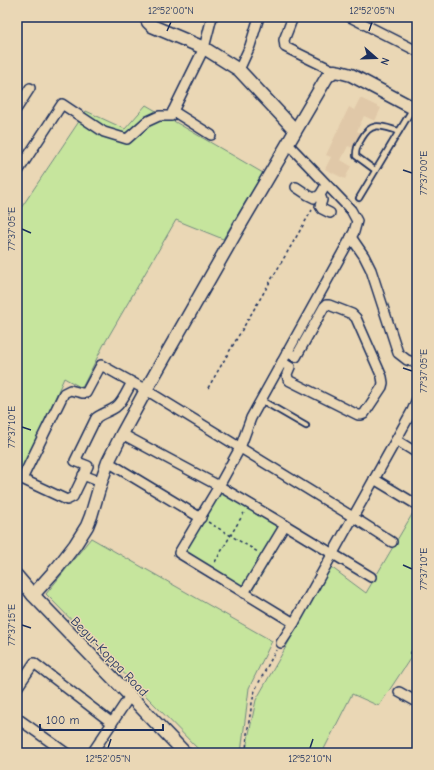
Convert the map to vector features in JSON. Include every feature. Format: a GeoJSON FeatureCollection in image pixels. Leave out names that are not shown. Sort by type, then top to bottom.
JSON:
{"type":"FeatureCollection","features":[{"type":"Feature","properties":{"kind":"street"},"geometry":{"type":"LineString","coordinates":[[146,17],[152,26],[204,48],[239,70],[295,130]]}},
{"type":"Feature","properties":{"kind":"street"},"geometry":{"type":"LineString","coordinates":[[17,173],[62,104],[104,132],[127,139],[146,122],[158,116],[171,116],[204,48],[212,17]]}},
{"type":"Feature","properties":{"kind":"street"},"geometry":{"type":"LineString","coordinates":[[239,70],[250,46],[259,17]]}},
{"type":"Feature","properties":{"kind":"street"},"geometry":{"type":"LineString","coordinates":[[293,17],[284,40],[285,47],[334,71],[350,75],[415,109]]}},
{"type":"Feature","properties":{"kind":"street"},"geometry":{"type":"LineString","coordinates":[[350,17],[417,51]]}},
{"type":"Feature","properties":{"kind":"street"},"geometry":{"type":"LineString","coordinates":[[33,595],[58,567],[82,534],[91,516],[108,462],[122,434],[323,81],[334,71]]}},
{"type":"Feature","properties":{"kind":"street"},"geometry":{"type":"LineString","coordinates":[[18,104],[30,88]]}},
{"type":"Feature","properties":{"kind":"street"},"geometry":{"type":"LineString","coordinates":[[173,111],[211,136]]}},
{"type":"Feature","properties":{"kind":"street"},"geometry":{"type":"LineString","coordinates":[[287,144],[351,210],[357,221],[354,232],[292,354],[290,367],[287,374],[288,379],[362,415],[382,387],[382,377],[356,318],[352,314],[329,305],[324,306],[292,354],[282,362],[251,418],[240,448],[201,518],[179,553],[294,623]]}},
{"type":"Feature","properties":{"kind":"street"},"geometry":{"type":"LineString","coordinates":[[296,187],[314,198],[320,195],[326,185]]}},
{"type":"Feature","properties":{"kind":"street"},"geometry":{"type":"LineString","coordinates":[[320,195],[322,200],[320,206],[322,209],[330,213]]}},
{"type":"Feature","properties":{"kind":"street"},"geometry":{"type":"LineString","coordinates":[[351,237],[364,256],[371,270],[398,353],[407,360],[417,363]]}},
{"type":"Feature","properties":{"kind":"street"},"geometry":{"type":"LineString","coordinates":[[282,362],[290,367]]}},
{"type":"Feature","properties":{"kind":"street"},"geometry":{"type":"LineString","coordinates":[[132,382],[118,406],[96,418],[75,461],[88,466],[73,497],[67,500],[22,479],[64,393],[70,390],[86,393],[101,365],[132,382],[146,390],[392,542]]}},
{"type":"Feature","properties":{"kind":"street"},"geometry":{"type":"LineString","coordinates":[[281,643],[333,554],[412,411],[417,399]]}},
{"type":"Feature","properties":{"kind":"street"},"geometry":{"type":"LineString","coordinates":[[122,434],[219,486],[371,577]]}},
{"type":"Feature","properties":{"kind":"street"},"geometry":{"type":"LineString","coordinates":[[396,440],[417,453]]}},
{"type":"Feature","properties":{"kind":"street"},"geometry":{"type":"LineString","coordinates":[[108,462],[201,518]]}},
{"type":"Feature","properties":{"kind":"street"},"geometry":{"type":"LineString","coordinates":[[83,475],[101,482]]}},
{"type":"Feature","properties":{"kind":"street"},"geometry":{"type":"LineString","coordinates":[[374,480],[414,503]]}},
{"type":"Feature","properties":{"kind":"street"},"geometry":{"type":"LineString","coordinates":[[244,592],[285,525]]}},
{"type":"Feature","properties":{"kind":"street","name":"Begur-Koppa Road"},"geometry":{"type":"LineString","coordinates":[[17,576],[33,595],[185,753]]}},
{"type":"Feature","properties":{"kind":"street"},"geometry":{"type":"LineString","coordinates":[[17,688],[34,663],[112,723]]}},
{"type":"Feature","properties":{"kind":"street"},"geometry":{"type":"LineString","coordinates":[[399,692],[417,702]]}},
{"type":"Feature","properties":{"kind":"street"},"geometry":{"type":"LineString","coordinates":[[92,753],[130,696]]}},
{"type":"Feature","properties":{"kind":"street"},"geometry":{"type":"LineString","coordinates":[[17,718],[66,753]]}},
{"type":"Feature","properties":{"kind":"lane"},"geometry":{"type":"LineString","coordinates":[[359,198],[399,131],[415,109]]}},
{"type":"Feature","properties":{"kind":"lane"},"geometry":{"type":"LineString","coordinates":[[375,170],[356,156],[356,148],[366,131],[373,127],[379,126],[399,131]]}},
{"type":"Feature","properties":{"kind":"lane"},"geometry":{"type":"LineString","coordinates":[[261,400],[306,426]]}},
{"type":"Feature","properties":{"kind":"path"},"geometry":{"type":"LineString","coordinates":[[208,388],[313,207]]}},
{"type":"Feature","properties":{"kind":"path"},"geometry":{"type":"LineString","coordinates":[[215,562],[246,509]]}},
{"type":"Feature","properties":{"kind":"path"},"geometry":{"type":"LineString","coordinates":[[201,518],[258,552]]}},
{"type":"Feature","properties":{"kind":"path"},"geometry":{"type":"LineString","coordinates":[[246,753],[248,727],[255,690],[281,643]]}},
{"type":"Feature","properties":{"kind":"shaded area"},"geometry":{"type":"Polygon","coordinates":[[[360,98],[381,108],[375,121],[364,116],[357,131],[364,135],[357,150],[348,146],[341,160],[351,166],[345,179],[325,169],[331,157],[326,155],[349,107],[354,110],[360,98]]]}},
{"type":"Feature","properties":{"kind":"green space"},"geometry":{"type":"Polygon","coordinates":[[[146,105],[263,173],[223,239],[176,220],[103,346],[82,388],[64,378],[17,484],[17,214],[86,111],[125,129],[146,105]]]}},
{"type":"Feature","properties":{"kind":"green space"},"geometry":{"type":"Polygon","coordinates":[[[219,480],[292,523],[248,598],[175,554],[219,480]]]}},
{"type":"Feature","properties":{"kind":"green space"},"geometry":{"type":"Polygon","coordinates":[[[417,506],[417,648],[379,706],[352,694],[322,753],[245,753],[256,700],[331,567],[366,593],[417,506]]]}},
{"type":"Feature","properties":{"kind":"green space"},"geometry":{"type":"Polygon","coordinates":[[[91,538],[272,641],[249,688],[241,753],[202,753],[46,594],[91,538]]]}}]}
